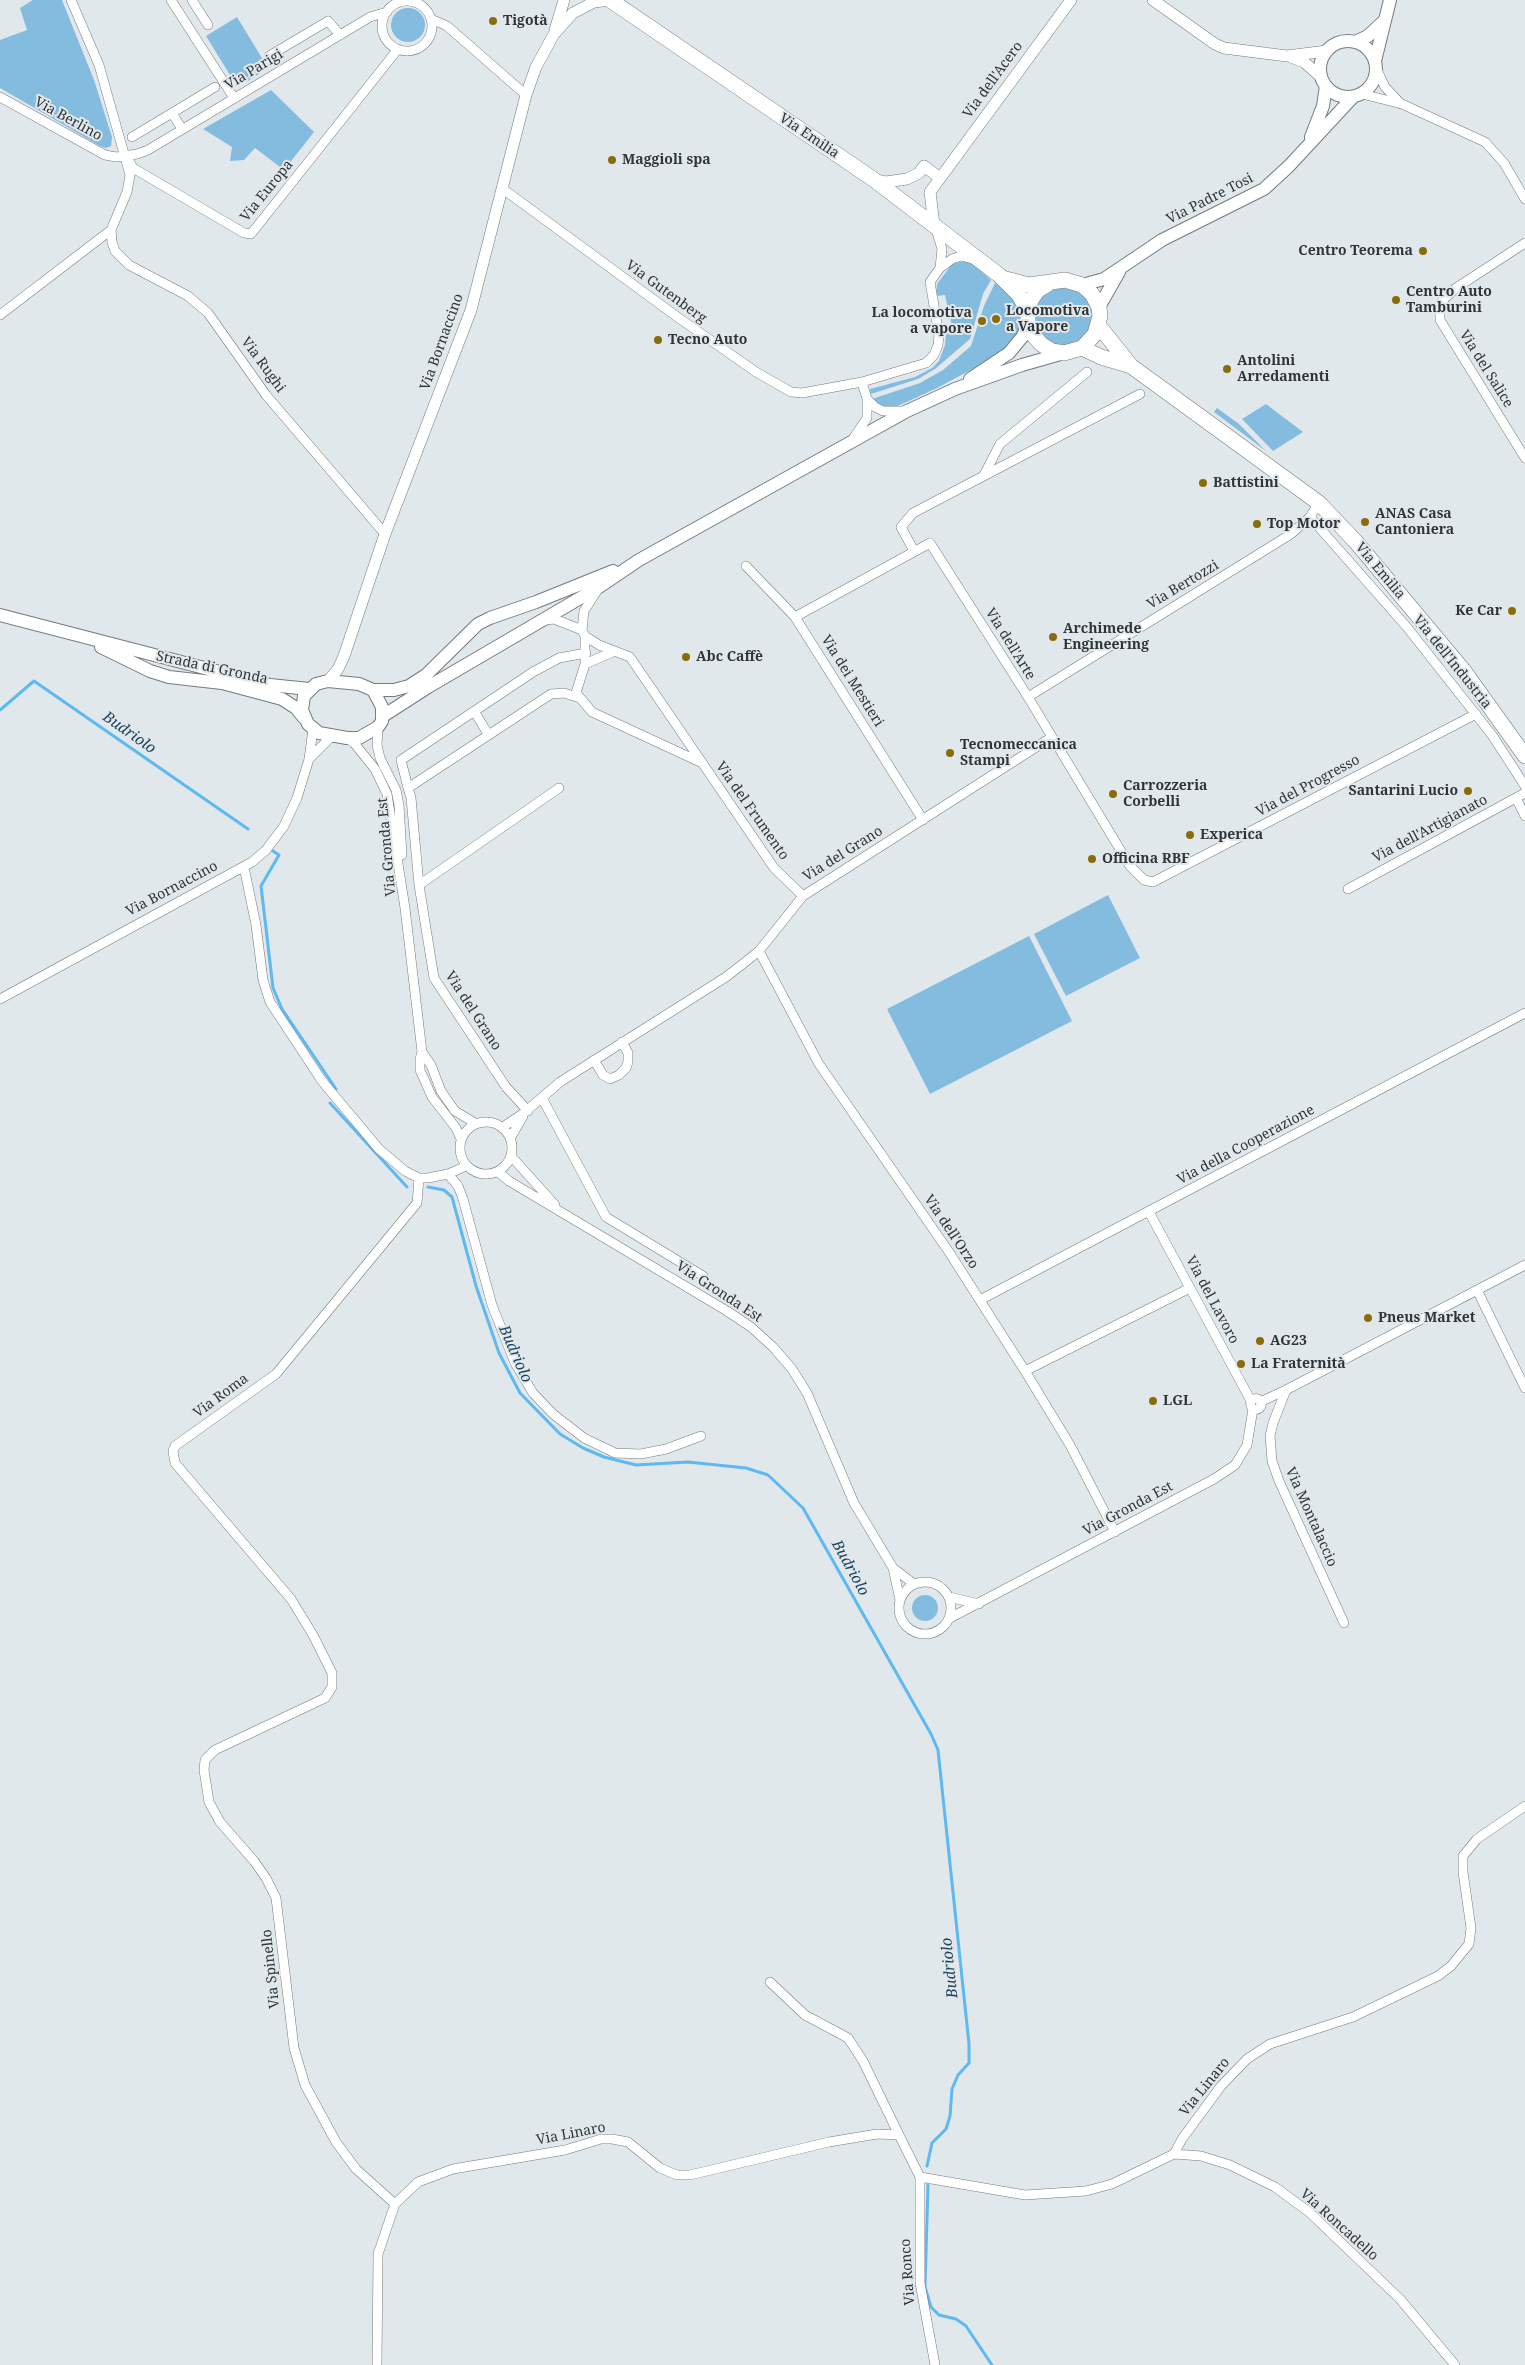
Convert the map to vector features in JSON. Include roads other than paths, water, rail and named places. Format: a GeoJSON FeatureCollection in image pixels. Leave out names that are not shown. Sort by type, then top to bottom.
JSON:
{"type":"FeatureCollection","features":[{"type":"Feature","properties":{"kind":"main road","name":"Via Emilia"},"geometry":{"type":"LineString","coordinates":[[610,0],[873,179],[934,225],[1002,278],[1019,295],[1028,317],[1032,335],[1052,351],[1064,353]]}},
{"type":"Feature","properties":{"kind":"main road","name":"Via Padre Tosi"},"geometry":{"type":"LineString","coordinates":[[1082,285],[1095,283],[1121,269],[1162,240],[1264,189],[1285,171],[1305,148],[1358,96],[1370,88],[1390,0]]}},
{"type":"Feature","properties":{"kind":"main road"},"geometry":{"type":"LineString","coordinates":[[1326,51],[1340,42],[1355,42],[1368,36],[1384,21]]}},
{"type":"Feature","properties":{"kind":"main road"},"geometry":{"type":"LineString","coordinates":[[1355,42],[1371,52],[1376,66]]}},
{"type":"Feature","properties":{"kind":"main road","name":"Via Padre Tosi"},"geometry":{"type":"LineString","coordinates":[[1305,148],[1323,106],[1323,81],[1320,68],[1326,51]]}},
{"type":"Feature","properties":{"kind":"main road"},"geometry":{"type":"LineString","coordinates":[[1323,81],[1338,96],[1358,96]]}},
{"type":"Feature","properties":{"kind":"main road","name":"Via Padre Tosi"},"geometry":{"type":"LineString","coordinates":[[1098,307],[1121,269]]}},
{"type":"Feature","properties":{"kind":"main road","name":"Via Emilia"},"geometry":{"type":"LineString","coordinates":[[1002,278],[1029,285],[1048,284],[1065,280],[1082,285]]}},
{"type":"Feature","properties":{"kind":"main road"},"geometry":{"type":"LineString","coordinates":[[955,390],[1009,353],[1023,336],[1032,300],[1038,290],[1048,284]]}},
{"type":"Feature","properties":{"kind":"main road"},"geometry":{"type":"LineString","coordinates":[[639,560],[478,624],[426,676],[408,686],[394,690],[373,690],[353,683],[328,681],[309,689],[302,702],[304,718],[319,733],[359,738],[380,721],[540,621],[599,587],[639,560],[907,410],[1022,365],[1082,348],[1090,342],[1099,326],[1098,307],[1092,294],[1082,285]]}},
{"type":"Feature","properties":{"kind":"main road","name":"Via Emilia"},"geometry":{"type":"LineString","coordinates":[[1099,326],[1130,366],[1319,503],[1356,542],[1464,671],[1512,735],[1525,756]]}},
{"type":"Feature","properties":{"kind":"main road","name":"Via Emilia"},"geometry":{"type":"LineString","coordinates":[[1082,348],[1101,357],[1130,366]]}},
{"type":"Feature","properties":{"kind":"main road","name":"Strada di Gronda"},"geometry":{"type":"LineString","coordinates":[[0,615],[270,685],[309,689]]}},
{"type":"Feature","properties":{"kind":"main road","name":"Strada di Gronda"},"geometry":{"type":"LineString","coordinates":[[83,638],[150,671],[169,677],[222,683],[282,699],[296,708],[304,718]]}},
{"type":"Feature","properties":{"kind":"main road"},"geometry":{"type":"LineString","coordinates":[[373,690],[382,707],[380,721]]}},
{"type":"Feature","properties":{"kind":"street"},"geometry":{"type":"LineString","coordinates":[[0,315],[111,230],[127,192],[130,179],[126,156],[99,65],[71,0]]}},
{"type":"Feature","properties":{"kind":"street"},"geometry":{"type":"LineString","coordinates":[[171,0],[234,98]]}},
{"type":"Feature","properties":{"kind":"street"},"geometry":{"type":"LineString","coordinates":[[192,0],[208,26]]}},
{"type":"Feature","properties":{"kind":"street","name":"Via Bornaccino"},"geometry":{"type":"LineString","coordinates":[[554,34],[564,0]]}},
{"type":"Feature","properties":{"kind":"street","name":"Via Bornaccino"},"geometry":{"type":"LineString","coordinates":[[328,681],[338,669],[344,656],[385,534],[471,310],[526,95],[536,67],[554,34],[565,21],[581,8],[594,2],[610,0]]}},
{"type":"Feature","properties":{"kind":"street","name":"Via dell'Acero"},"geometry":{"type":"LineString","coordinates":[[934,225],[930,192],[1071,0]]}},
{"type":"Feature","properties":{"kind":"street"},"geometry":{"type":"LineString","coordinates":[[1152,0],[1215,44],[1233,49],[1287,56],[1304,62],[1323,81]]}},
{"type":"Feature","properties":{"kind":"street"},"geometry":{"type":"LineString","coordinates":[[414,2],[427,11],[431,19],[432,32],[425,44],[418,49],[406,51],[398,49],[386,38],[383,30],[387,12],[398,4],[414,2]]}},
{"type":"Feature","properties":{"kind":"street","name":"Via Parigi"},"geometry":{"type":"LineString","coordinates":[[126,156],[148,150],[370,17],[387,12]]}},
{"type":"Feature","properties":{"kind":"street"},"geometry":{"type":"LineString","coordinates":[[431,19],[447,26],[526,95]]}},
{"type":"Feature","properties":{"kind":"street","name":"Via Parigi"},"geometry":{"type":"LineString","coordinates":[[269,56],[328,21],[340,35]]}},
{"type":"Feature","properties":{"kind":"street","name":"Via Europa"},"geometry":{"type":"LineString","coordinates":[[126,156],[133,168],[244,233],[251,234],[398,49]]}},
{"type":"Feature","properties":{"kind":"street"},"geometry":{"type":"LineString","coordinates":[[1287,56],[1326,51]]}},
{"type":"Feature","properties":{"kind":"street"},"geometry":{"type":"LineString","coordinates":[[1376,66],[1385,87],[1402,104]]}},
{"type":"Feature","properties":{"kind":"street","name":"Via Parigi"},"geometry":{"type":"LineString","coordinates":[[132,137],[215,87]]}},
{"type":"Feature","properties":{"kind":"street"},"geometry":{"type":"LineString","coordinates":[[1358,96],[1402,104],[1485,142],[1504,163],[1525,198]]}},
{"type":"Feature","properties":{"kind":"street","name":"Via Berlino"},"geometry":{"type":"LineString","coordinates":[[0,97],[105,155],[126,156]]}},
{"type":"Feature","properties":{"kind":"street"},"geometry":{"type":"LineString","coordinates":[[172,113],[182,129]]}},
{"type":"Feature","properties":{"kind":"street"},"geometry":{"type":"LineString","coordinates":[[873,179],[886,182],[908,178],[919,173],[924,166],[940,178]]}},
{"type":"Feature","properties":{"kind":"street","name":"Via Gutenberg"},"geometry":{"type":"LineString","coordinates":[[503,189],[676,316],[781,388],[791,392],[802,393],[862,382],[926,363],[934,356],[939,335],[930,282],[940,268],[942,249],[934,225]]}},
{"type":"Feature","properties":{"kind":"street","name":"Via Rughi"},"geometry":{"type":"LineString","coordinates":[[111,230],[114,248],[128,265],[188,296],[208,313],[266,395],[385,534]]}},
{"type":"Feature","properties":{"kind":"street","name":"Via del Salice"},"geometry":{"type":"LineString","coordinates":[[1525,243],[1456,288],[1442,301],[1440,308],[1440,320],[1525,458]]}},
{"type":"Feature","properties":{"kind":"street"},"geometry":{"type":"LineString","coordinates":[[940,268],[952,259],[961,256],[980,261]]}},
{"type":"Feature","properties":{"kind":"street"},"geometry":{"type":"LineString","coordinates":[[984,475],[1000,444],[1087,372]]}},
{"type":"Feature","properties":{"kind":"street"},"geometry":{"type":"LineString","coordinates":[[851,441],[862,428],[867,418],[867,399],[862,382]]}},
{"type":"Feature","properties":{"kind":"street"},"geometry":{"type":"LineString","coordinates":[[914,551],[900,527],[913,513],[1140,394]]}},
{"type":"Feature","properties":{"kind":"street"},"geometry":{"type":"LineString","coordinates":[[867,399],[876,408],[883,411],[907,410]]}},
{"type":"Feature","properties":{"kind":"street","name":"Via Bertozzi"},"geometry":{"type":"LineString","coordinates":[[1028,697],[1284,538],[1310,517],[1319,503]]}},
{"type":"Feature","properties":{"kind":"street","name":"Via dell'Industria"},"geometry":{"type":"LineString","coordinates":[[1310,517],[1406,626],[1476,714],[1525,786]]}},
{"type":"Feature","properties":{"kind":"street","name":"Via dell'Arte"},"geometry":{"type":"LineString","coordinates":[[795,617],[930,543],[1028,697],[1130,866],[1144,880],[1153,882]]}},
{"type":"Feature","properties":{"kind":"street","name":"Via dei Mestieri"},"geometry":{"type":"LineString","coordinates":[[746,566],[795,617],[923,820]]}},
{"type":"Feature","properties":{"kind":"street"},"geometry":{"type":"LineString","coordinates":[[580,698],[576,693],[585,664],[584,611],[599,587]]}},
{"type":"Feature","properties":{"kind":"street"},"geometry":{"type":"LineString","coordinates":[[1406,626],[1418,615]]}},
{"type":"Feature","properties":{"kind":"street","name":"Via del Frumento"},"geometry":{"type":"LineString","coordinates":[[540,621],[554,620],[584,633],[599,645],[630,657],[774,868],[803,896]]}},
{"type":"Feature","properties":{"kind":"street"},"geometry":{"type":"LineString","coordinates":[[585,664],[616,651]]}},
{"type":"Feature","properties":{"kind":"street","name":"Via del Grano"},"geometry":{"type":"LineString","coordinates":[[586,653],[559,658],[550,663],[401,760],[411,798],[419,885],[434,978],[506,1087],[526,1112],[560,1082],[726,977],[759,951],[803,896],[1052,737]]}},
{"type":"Feature","properties":{"kind":"street"},"geometry":{"type":"LineString","coordinates":[[344,656],[344,664],[353,683]]}},
{"type":"Feature","properties":{"kind":"street"},"geometry":{"type":"LineString","coordinates":[[408,788],[551,694],[564,693],[580,698]]}},
{"type":"Feature","properties":{"kind":"street","name":"Via del Frumento"},"geometry":{"type":"LineString","coordinates":[[580,698],[592,712],[700,762]]}},
{"type":"Feature","properties":{"kind":"street"},"geometry":{"type":"LineString","coordinates":[[474,711],[488,734]]}},
{"type":"Feature","properties":{"kind":"street","name":"Via del Progresso"},"geometry":{"type":"LineString","coordinates":[[1153,882],[1476,714]]}},
{"type":"Feature","properties":{"kind":"street","name":"Via Gronda Est"},"geometry":{"type":"LineString","coordinates":[[380,721],[378,752],[396,790],[399,805],[405,908]]}},
{"type":"Feature","properties":{"kind":"street","name":"Via Bornaccino"},"geometry":{"type":"LineString","coordinates":[[0,999],[244,867],[266,850],[284,826],[297,798],[309,759],[313,729]]}},
{"type":"Feature","properties":{"kind":"street","name":"Via Bornaccino"},"geometry":{"type":"LineString","coordinates":[[309,759],[333,735]]}},
{"type":"Feature","properties":{"kind":"street"},"geometry":{"type":"LineString","coordinates":[[1512,735],[1525,745]]}},
{"type":"Feature","properties":{"kind":"street","name":"Via Gronda Est"},"geometry":{"type":"LineString","coordinates":[[347,738],[354,743],[375,769],[385,787],[405,908],[422,1052],[441,1091],[455,1111],[475,1124]]}},
{"type":"Feature","properties":{"kind":"street"},"geometry":{"type":"LineString","coordinates":[[419,885],[559,788]]}},
{"type":"Feature","properties":{"kind":"street","name":"Via dell'Artigianato"},"geometry":{"type":"LineString","coordinates":[[1348,889],[1525,793]]}},
{"type":"Feature","properties":{"kind":"street"},"geometry":{"type":"LineString","coordinates":[[1516,798],[1525,816]]}},
{"type":"Feature","properties":{"kind":"street"},"geometry":{"type":"LineString","coordinates":[[244,867],[256,925],[263,980],[270,1002],[322,1081],[379,1149],[406,1171],[419,1178],[448,1174],[466,1166],[481,1174],[498,1172],[511,1156],[511,1137],[526,1112]]}},
{"type":"Feature","properties":{"kind":"street","name":"Via dell'Orzo"},"geometry":{"type":"LineString","coordinates":[[759,951],[819,1064],[938,1236],[1025,1371],[1070,1445],[1115,1532]]}},
{"type":"Feature","properties":{"kind":"street","name":"Via della Cooperazione"},"geometry":{"type":"LineString","coordinates":[[980,1300],[1525,1013]]}},
{"type":"Feature","properties":{"kind":"street"},"geometry":{"type":"LineString","coordinates":[[594,1060],[604,1075],[610,1079],[619,1075],[626,1068],[628,1062],[628,1053],[622,1042]]}},
{"type":"Feature","properties":{"kind":"street","name":"Via Gronda Est"},"geometry":{"type":"LineString","coordinates":[[422,1052],[420,1070],[432,1098],[456,1128],[461,1139],[460,1153],[466,1166]]}},
{"type":"Feature","properties":{"kind":"street"},"geometry":{"type":"LineString","coordinates":[[542,1098],[606,1217],[704,1276]]}},
{"type":"Feature","properties":{"kind":"street"},"geometry":{"type":"LineString","coordinates":[[503,1127],[526,1112]]}},
{"type":"Feature","properties":{"kind":"street"},"geometry":{"type":"LineString","coordinates":[[461,1139],[464,1132],[475,1124],[490,1121],[503,1127],[511,1137]]}},
{"type":"Feature","properties":{"kind":"street","name":"Via Gronda Est"},"geometry":{"type":"LineString","coordinates":[[511,1156],[560,1211]]}},
{"type":"Feature","properties":{"kind":"street","name":"Via Gronda Est"},"geometry":{"type":"LineString","coordinates":[[498,1172],[509,1181],[727,1311],[752,1328],[773,1347],[792,1369],[807,1393],[854,1503],[892,1568],[900,1600],[898,1608],[904,1625],[919,1634],[937,1632],[945,1626],[950,1618],[1214,1479],[1235,1465],[1247,1445],[1255,1404]]}},
{"type":"Feature","properties":{"kind":"street"},"geometry":{"type":"LineString","coordinates":[[448,1174],[458,1186],[463,1199],[492,1305],[515,1363],[533,1392],[554,1414],[584,1438],[615,1453],[641,1454],[666,1449],[701,1436]]}},
{"type":"Feature","properties":{"kind":"street","name":"Via Roma"},"geometry":{"type":"LineString","coordinates":[[313,1635],[291,1599],[175,1463],[173,1451],[175,1446],[276,1374],[417,1203],[419,1178]]}},
{"type":"Feature","properties":{"kind":"street","name":"Via del Lavoro"},"geometry":{"type":"LineString","coordinates":[[1149,1212],[1255,1404]]}},
{"type":"Feature","properties":{"kind":"street"},"geometry":{"type":"LineString","coordinates":[[1255,1404],[1478,1292],[1525,1265]]}},
{"type":"Feature","properties":{"kind":"street"},"geometry":{"type":"LineString","coordinates":[[1025,1371],[1190,1288]]}},
{"type":"Feature","properties":{"kind":"street"},"geometry":{"type":"LineString","coordinates":[[1478,1292],[1525,1388]]}},
{"type":"Feature","properties":{"kind":"street","name":"Via Montalaccio"},"geometry":{"type":"LineString","coordinates":[[1286,1390],[1280,1409],[1272,1423],[1270,1436],[1272,1461],[1279,1481],[1344,1623]]}},
{"type":"Feature","properties":{"kind":"street","name":"Via Gronda Est"},"geometry":{"type":"LineString","coordinates":[[892,1568],[914,1584]]}},
{"type":"Feature","properties":{"kind":"street"},"geometry":{"type":"LineString","coordinates":[[900,1600],[903,1593],[914,1584],[930,1582],[944,1590],[949,1597],[952,1611],[950,1618]]}},
{"type":"Feature","properties":{"kind":"street"},"geometry":{"type":"LineString","coordinates":[[949,1597],[979,1604]]}},
{"type":"Feature","properties":{"kind":"street","name":"Via Spinello"},"geometry":{"type":"LineString","coordinates":[[313,1635],[332,1673],[332,1687],[325,1698],[214,1750],[205,1760],[204,1770],[209,1802],[220,1822],[254,1861],[266,1878],[276,1898],[294,2048],[305,2085],[336,2142],[356,2169],[395,2204]]}},
{"type":"Feature","properties":{"kind":"street","name":"Via Linaro"},"geometry":{"type":"LineString","coordinates":[[1174,2154],[1182,2139],[1221,2086],[1247,2059],[1270,2044],[1353,2017],[1438,1976],[1451,1966],[1469,1944],[1471,1928],[1462,1872],[1463,1856],[1477,1839],[1525,1806]]}},
{"type":"Feature","properties":{"kind":"street"},"geometry":{"type":"LineString","coordinates":[[770,1982],[805,2015],[848,2038],[878,2091],[920,2177],[1025,2195],[1078,2191],[1112,2184],[1174,2154]]}},
{"type":"Feature","properties":{"kind":"street","name":"Via Linaro"},"geometry":{"type":"LineString","coordinates":[[395,2204],[418,2182],[453,2169],[565,2150],[600,2139],[628,2142],[660,2168],[677,2175],[690,2175],[829,2142],[877,2134],[899,2135]]}},
{"type":"Feature","properties":{"kind":"street","name":"Via Roncadello"},"geometry":{"type":"LineString","coordinates":[[1174,2154],[1201,2156],[1230,2165],[1274,2187],[1310,2212],[1400,2299],[1456,2365]]}},
{"type":"Feature","properties":{"kind":"street","name":"Via Ronco"},"geometry":{"type":"LineString","coordinates":[[920,2177],[920,2283],[935,2365]]}},
{"type":"Feature","properties":{"kind":"street"},"geometry":{"type":"LineString","coordinates":[[377,2365],[378,2254],[395,2204]]}},
{"type":"Feature","properties":{"kind":"waterway","name":"Budriolo"},"geometry":{"type":"LineString","coordinates":[[0,710],[34,681],[248,829]]}},
{"type":"Feature","properties":{"kind":"waterway","name":"Budriolo"},"geometry":{"type":"LineString","coordinates":[[273,851],[279,855],[261,886],[273,988],[282,1009],[336,1089]]}},
{"type":"Feature","properties":{"kind":"waterway","name":"Budriolo"},"geometry":{"type":"LineString","coordinates":[[330,1103],[407,1187]]}},
{"type":"Feature","properties":{"kind":"waterway","name":"Budriolo"},"geometry":{"type":"LineString","coordinates":[[428,1187],[444,1190],[452,1197],[476,1286],[499,1353],[520,1393],[560,1434],[583,1448],[604,1457],[636,1465],[688,1462],[746,1468],[768,1475],[803,1508],[931,1734],[938,1750],[969,2044],[969,2063],[958,2075],[952,2089],[950,2116],[946,2129],[932,2143],[927,2166]]}},
{"type":"Feature","properties":{"kind":"waterway","name":"Budriolo"},"geometry":{"type":"LineString","coordinates":[[928,2185],[925,2287],[931,2307],[939,2315],[956,2319],[966,2326],[992,2365]]}},
{"type":"Feature","properties":{"kind":"place","name":"Tigotà"},"geometry":{"type":"Point","coordinates":[493,21]}},
{"type":"Feature","properties":{"kind":"place","name":"Maggioli spa"},"geometry":{"type":"Point","coordinates":[612,160]}},
{"type":"Feature","properties":{"kind":"place","name":"Centro Teorema"},"geometry":{"type":"Point","coordinates":[1423,251]}},
{"type":"Feature","properties":{"kind":"place","name":"Centro Auto Tamburini"},"geometry":{"type":"Point","coordinates":[1396,300]}},
{"type":"Feature","properties":{"kind":"place","name":"Locomotiva a Vapore"},"geometry":{"type":"Point","coordinates":[996,319]}},
{"type":"Feature","properties":{"kind":"place","name":"La locomotiva a vapore"},"geometry":{"type":"Point","coordinates":[982,321]}},
{"type":"Feature","properties":{"kind":"place","name":"Tecno Auto"},"geometry":{"type":"Point","coordinates":[658,340]}},
{"type":"Feature","properties":{"kind":"place","name":"Antolini Arredamenti"},"geometry":{"type":"Point","coordinates":[1227,369]}},
{"type":"Feature","properties":{"kind":"place","name":"Battistini"},"geometry":{"type":"Point","coordinates":[1203,483]}},
{"type":"Feature","properties":{"kind":"place","name":"ANAS Casa Cantoniera"},"geometry":{"type":"Point","coordinates":[1365,522]}},
{"type":"Feature","properties":{"kind":"place","name":"Top Motor"},"geometry":{"type":"Point","coordinates":[1257,524]}},
{"type":"Feature","properties":{"kind":"place","name":"Ke Car"},"geometry":{"type":"Point","coordinates":[1512,611]}},
{"type":"Feature","properties":{"kind":"place","name":"Archimede Engineering"},"geometry":{"type":"Point","coordinates":[1053,637]}},
{"type":"Feature","properties":{"kind":"place","name":"Abc Caffè"},"geometry":{"type":"Point","coordinates":[686,657]}},
{"type":"Feature","properties":{"kind":"place","name":"Tecnomeccanica Stampi"},"geometry":{"type":"Point","coordinates":[950,753]}},
{"type":"Feature","properties":{"kind":"place","name":"Santarini Lucio"},"geometry":{"type":"Point","coordinates":[1468,791]}},
{"type":"Feature","properties":{"kind":"place","name":"Carrozzeria Corbelli"},"geometry":{"type":"Point","coordinates":[1113,794]}},
{"type":"Feature","properties":{"kind":"place","name":"Experica"},"geometry":{"type":"Point","coordinates":[1190,835]}},
{"type":"Feature","properties":{"kind":"place","name":"Officina RBF"},"geometry":{"type":"Point","coordinates":[1092,859]}},
{"type":"Feature","properties":{"kind":"place","name":"Pneus Market"},"geometry":{"type":"Point","coordinates":[1368,1318]}},
{"type":"Feature","properties":{"kind":"place","name":"AG23"},"geometry":{"type":"Point","coordinates":[1260,1341]}},
{"type":"Feature","properties":{"kind":"place","name":"La Fraternità"},"geometry":{"type":"Point","coordinates":[1241,1364]}},
{"type":"Feature","properties":{"kind":"place","name":"LGL"},"geometry":{"type":"Point","coordinates":[1153,1401]}}]}
